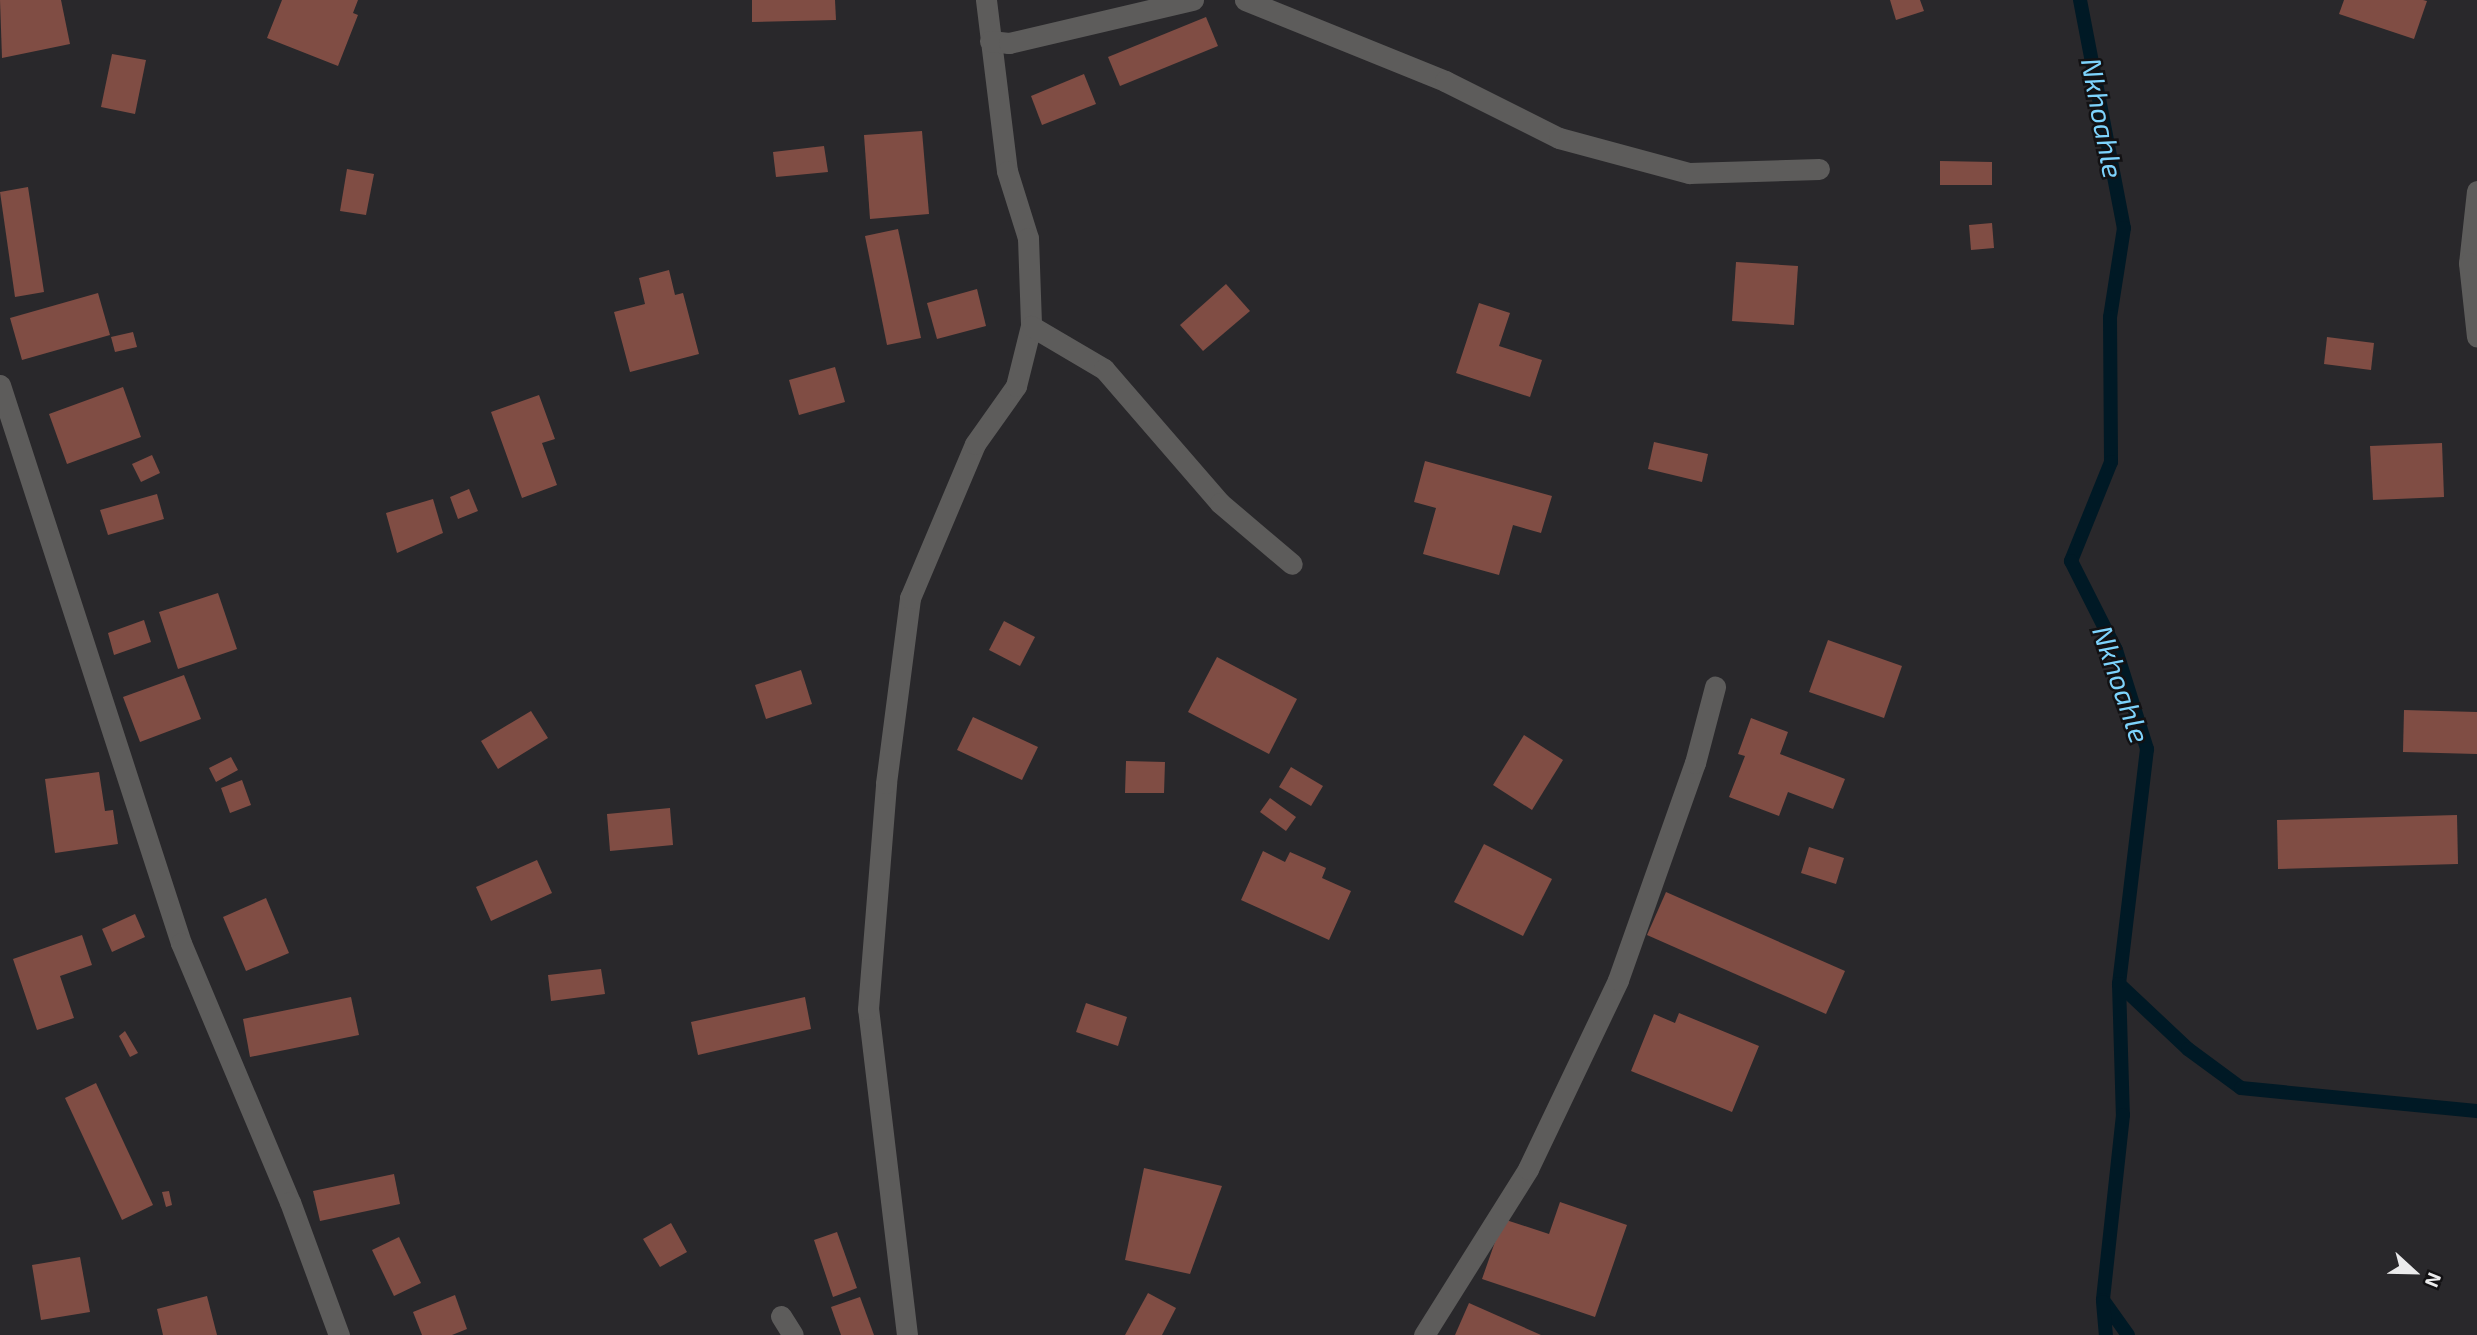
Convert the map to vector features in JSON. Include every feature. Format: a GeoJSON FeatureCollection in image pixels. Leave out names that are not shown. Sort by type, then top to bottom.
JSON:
{"type":"FeatureCollection","features":[{"type":"Feature","properties":{"kind":"street"},"geometry":{"type":"LineString","coordinates":[[907,1335],[867,1009],[886,783],[910,598],[975,444],[1016,386],[1031,326],[1028,239],[1007,171],[986,0]]}},
{"type":"Feature","properties":{"kind":"street"},"geometry":{"type":"LineString","coordinates":[[990,41],[1009,43],[1193,0]]}},
{"type":"Feature","properties":{"kind":"street"},"geometry":{"type":"LineString","coordinates":[[1245,0],[1445,81],[1559,138],[1689,173],[1819,169]]}},
{"type":"Feature","properties":{"kind":"street"},"geometry":{"type":"LineString","coordinates":[[2477,191],[2469,263],[2477,337]]}},
{"type":"Feature","properties":{"kind":"street"},"geometry":{"type":"LineString","coordinates":[[1031,326],[1104,369],[1220,503],[1292,564]]}},
{"type":"Feature","properties":{"kind":"street"},"geometry":{"type":"LineString","coordinates":[[0,385],[181,943],[290,1202],[340,1335]]}},
{"type":"Feature","properties":{"kind":"street"},"geometry":{"type":"LineString","coordinates":[[1424,1335],[1528,1169],[1618,980],[1695,763],[1715,687]]}},
{"type":"Feature","properties":{"kind":"street"},"geometry":{"type":"LineString","coordinates":[[781,1316],[793,1335]]}},
{"type":"Feature","properties":{"kind":"building"},"geometry":{"type":"Polygon","coordinates":[[[0,0],[61,0],[70,44],[2,58],[0,0]]]}},
{"type":"Feature","properties":{"kind":"building"},"geometry":{"type":"Polygon","coordinates":[[[282,0],[358,0],[353,13],[358,15],[338,66],[267,38],[282,0]]]}},
{"type":"Feature","properties":{"kind":"building"},"geometry":{"type":"Polygon","coordinates":[[[752,0],[835,0],[836,20],[752,22],[752,0]]]}},
{"type":"Feature","properties":{"kind":"building"},"geometry":{"type":"Polygon","coordinates":[[[1890,0],[1920,0],[1924,11],[1896,20],[1890,0]]]}},
{"type":"Feature","properties":{"kind":"building"},"geometry":{"type":"Polygon","coordinates":[[[2344,0],[2427,1],[2414,39],[2339,14],[2344,0]]]}},
{"type":"Feature","properties":{"kind":"building"},"geometry":{"type":"Polygon","coordinates":[[[1206,17],[1218,46],[1120,86],[1108,57],[1206,17]]]}},
{"type":"Feature","properties":{"kind":"building"},"geometry":{"type":"Polygon","coordinates":[[[112,54],[146,60],[135,114],[101,107],[112,54]]]}},
{"type":"Feature","properties":{"kind":"building"},"geometry":{"type":"Polygon","coordinates":[[[1084,74],[1096,104],[1042,125],[1031,96],[1084,74]]]}},
{"type":"Feature","properties":{"kind":"building"},"geometry":{"type":"Polygon","coordinates":[[[922,131],[929,214],[870,219],[864,135],[922,131]]]}},
{"type":"Feature","properties":{"kind":"building"},"geometry":{"type":"Polygon","coordinates":[[[824,146],[828,172],[776,177],[773,152],[824,146]]]}},
{"type":"Feature","properties":{"kind":"building"},"geometry":{"type":"Polygon","coordinates":[[[1940,161],[1992,162],[1992,185],[1940,185],[1940,161]]]}},
{"type":"Feature","properties":{"kind":"building"},"geometry":{"type":"Polygon","coordinates":[[[347,169],[374,174],[366,215],[340,211],[347,169]]]}},
{"type":"Feature","properties":{"kind":"building"},"geometry":{"type":"Polygon","coordinates":[[[28,187],[44,292],[15,297],[0,192],[28,187]]]}},
{"type":"Feature","properties":{"kind":"building"},"geometry":{"type":"Polygon","coordinates":[[[1992,223],[1994,248],[1971,250],[1969,225],[1992,223]]]}},
{"type":"Feature","properties":{"kind":"building"},"geometry":{"type":"Polygon","coordinates":[[[898,229],[921,338],[887,345],[865,236],[898,229]]]}},
{"type":"Feature","properties":{"kind":"building"},"geometry":{"type":"Polygon","coordinates":[[[1736,262],[1798,266],[1794,325],[1732,321],[1736,262]]]}},
{"type":"Feature","properties":{"kind":"building"},"geometry":{"type":"Polygon","coordinates":[[[669,270],[675,295],[683,293],[699,354],[630,372],[614,312],[645,304],[639,278],[669,270]]]}},
{"type":"Feature","properties":{"kind":"building"},"geometry":{"type":"Polygon","coordinates":[[[1226,284],[1250,311],[1203,351],[1180,325],[1226,284]]]}},
{"type":"Feature","properties":{"kind":"building"},"geometry":{"type":"Polygon","coordinates":[[[977,289],[986,326],[937,339],[927,303],[977,289]]]}},
{"type":"Feature","properties":{"kind":"building"},"geometry":{"type":"Polygon","coordinates":[[[98,293],[110,335],[22,360],[10,318],[98,293]]]}},
{"type":"Feature","properties":{"kind":"building"},"geometry":{"type":"Polygon","coordinates":[[[1479,303],[1510,313],[1499,346],[1542,360],[1530,397],[1456,373],[1479,303]]]}},
{"type":"Feature","properties":{"kind":"building"},"geometry":{"type":"Polygon","coordinates":[[[133,332],[137,347],[115,352],[111,337],[133,332]]]}},
{"type":"Feature","properties":{"kind":"building"},"geometry":{"type":"Polygon","coordinates":[[[2327,337],[2374,343],[2371,370],[2324,364],[2327,337]]]}},
{"type":"Feature","properties":{"kind":"building"},"geometry":{"type":"Polygon","coordinates":[[[835,367],[845,402],[799,415],[789,380],[835,367]]]}},
{"type":"Feature","properties":{"kind":"building"},"geometry":{"type":"Polygon","coordinates":[[[123,387],[141,437],[67,464],[49,414],[123,387]]]}},
{"type":"Feature","properties":{"kind":"building"},"geometry":{"type":"Polygon","coordinates":[[[539,395],[555,439],[542,443],[557,485],[522,498],[491,412],[539,395]]]}},
{"type":"Feature","properties":{"kind":"building"},"geometry":{"type":"Polygon","coordinates":[[[1654,442],[1708,454],[1702,482],[1648,469],[1654,442]]]}},
{"type":"Feature","properties":{"kind":"building"},"geometry":{"type":"Polygon","coordinates":[[[2442,443],[2444,497],[2373,500],[2370,446],[2442,443]]]}},
{"type":"Feature","properties":{"kind":"building"},"geometry":{"type":"Polygon","coordinates":[[[152,455],[160,473],[141,482],[132,464],[152,455]]]}},
{"type":"Feature","properties":{"kind":"building"},"geometry":{"type":"Polygon","coordinates":[[[1425,461],[1552,496],[1541,533],[1513,525],[1499,575],[1423,554],[1436,508],[1414,502],[1425,461]]]}},
{"type":"Feature","properties":{"kind":"building"},"geometry":{"type":"Polygon","coordinates":[[[469,489],[478,511],[458,519],[450,497],[469,489]]]}},
{"type":"Feature","properties":{"kind":"building"},"geometry":{"type":"Polygon","coordinates":[[[157,494],[164,519],[108,535],[100,510],[157,494]]]}},
{"type":"Feature","properties":{"kind":"building"},"geometry":{"type":"Polygon","coordinates":[[[433,499],[443,533],[397,553],[386,513],[433,499]]]}},
{"type":"Feature","properties":{"kind":"building"},"geometry":{"type":"Polygon","coordinates":[[[218,593],[237,649],[178,669],[159,612],[218,593]]]}},
{"type":"Feature","properties":{"kind":"building"},"geometry":{"type":"Polygon","coordinates":[[[144,620],[151,642],[114,655],[108,633],[144,620]]]}},
{"type":"Feature","properties":{"kind":"building"},"geometry":{"type":"Polygon","coordinates":[[[1004,621],[1035,637],[1020,666],[989,650],[1004,621]]]}},
{"type":"Feature","properties":{"kind":"building"},"geometry":{"type":"Polygon","coordinates":[[[1828,640],[1902,666],[1884,718],[1809,692],[1828,640]]]}},
{"type":"Feature","properties":{"kind":"building"},"geometry":{"type":"Polygon","coordinates":[[[1217,657],[1297,699],[1269,754],[1188,712],[1217,657]]]}},
{"type":"Feature","properties":{"kind":"building"},"geometry":{"type":"Polygon","coordinates":[[[801,670],[812,704],[766,719],[755,685],[801,670]]]}},
{"type":"Feature","properties":{"kind":"building"},"geometry":{"type":"Polygon","coordinates":[[[184,675],[201,719],[140,742],[123,697],[184,675]]]}},
{"type":"Feature","properties":{"kind":"building"},"geometry":{"type":"Polygon","coordinates":[[[2404,710],[2477,712],[2477,754],[2403,752],[2404,710]]]}},
{"type":"Feature","properties":{"kind":"building"},"geometry":{"type":"Polygon","coordinates":[[[531,711],[548,738],[498,769],[481,741],[531,711]]]}},
{"type":"Feature","properties":{"kind":"building"},"geometry":{"type":"Polygon","coordinates":[[[973,717],[1038,747],[1022,780],[957,750],[973,717]]]}},
{"type":"Feature","properties":{"kind":"building"},"geometry":{"type":"Polygon","coordinates":[[[1751,718],[1788,732],[1780,754],[1845,779],[1833,809],[1788,792],[1779,816],[1729,797],[1745,756],[1738,754],[1751,718]]]}},
{"type":"Feature","properties":{"kind":"building"},"geometry":{"type":"Polygon","coordinates":[[[1524,735],[1563,760],[1532,810],[1493,785],[1524,735]]]}},
{"type":"Feature","properties":{"kind":"building"},"geometry":{"type":"Polygon","coordinates":[[[231,757],[238,770],[216,782],[209,768],[231,757]]]}},
{"type":"Feature","properties":{"kind":"building"},"geometry":{"type":"Polygon","coordinates":[[[1126,761],[1165,762],[1164,793],[1125,793],[1126,761]]]}},
{"type":"Feature","properties":{"kind":"building"},"geometry":{"type":"Polygon","coordinates":[[[1291,767],[1323,786],[1311,806],[1279,787],[1291,767]]]}},
{"type":"Feature","properties":{"kind":"building"},"geometry":{"type":"Polygon","coordinates":[[[99,772],[105,811],[113,810],[118,844],[55,853],[45,779],[99,772]]]}},
{"type":"Feature","properties":{"kind":"building"},"geometry":{"type":"Polygon","coordinates":[[[242,780],[251,805],[230,813],[221,788],[242,780]]]}},
{"type":"Feature","properties":{"kind":"building"},"geometry":{"type":"Polygon","coordinates":[[[1270,798],[1296,817],[1286,831],[1260,812],[1270,798]]]}},
{"type":"Feature","properties":{"kind":"building"},"geometry":{"type":"Polygon","coordinates":[[[670,808],[673,845],[610,851],[607,814],[670,808]]]}},
{"type":"Feature","properties":{"kind":"building"},"geometry":{"type":"Polygon","coordinates":[[[2457,815],[2458,864],[2278,869],[2277,820],[2457,815]]]}},
{"type":"Feature","properties":{"kind":"building"},"geometry":{"type":"Polygon","coordinates":[[[1484,844],[1552,879],[1523,936],[1454,902],[1484,844]]]}},
{"type":"Feature","properties":{"kind":"building"},"geometry":{"type":"Polygon","coordinates":[[[1809,847],[1844,858],[1836,884],[1801,873],[1809,847]]]}},
{"type":"Feature","properties":{"kind":"building"},"geometry":{"type":"Polygon","coordinates":[[[1263,851],[1285,862],[1290,852],[1326,868],[1322,878],[1351,891],[1329,940],[1241,900],[1263,851]]]}},
{"type":"Feature","properties":{"kind":"building"},"geometry":{"type":"Polygon","coordinates":[[[537,860],[552,893],[491,921],[476,887],[537,860]]]}},
{"type":"Feature","properties":{"kind":"building"},"geometry":{"type":"Polygon","coordinates":[[[1666,892],[1845,971],[1826,1014],[1647,935],[1666,892]]]}},
{"type":"Feature","properties":{"kind":"building"},"geometry":{"type":"Polygon","coordinates":[[[266,898],[289,953],[246,971],[223,917],[266,898]]]}},
{"type":"Feature","properties":{"kind":"building"},"geometry":{"type":"Polygon","coordinates":[[[135,914],[145,937],[112,952],[102,929],[135,914]]]}},
{"type":"Feature","properties":{"kind":"building"},"geometry":{"type":"Polygon","coordinates":[[[82,935],[92,965],[60,976],[74,1018],[37,1030],[13,959],[82,935]]]}},
{"type":"Feature","properties":{"kind":"building"},"geometry":{"type":"Polygon","coordinates":[[[601,969],[605,994],[551,1001],[548,975],[601,969]]]}},
{"type":"Feature","properties":{"kind":"building"},"geometry":{"type":"Polygon","coordinates":[[[351,997],[359,1035],[250,1057],[243,1019],[351,997]]]}},
{"type":"Feature","properties":{"kind":"building"},"geometry":{"type":"Polygon","coordinates":[[[805,997],[811,1029],[698,1055],[691,1022],[805,997]]]}},
{"type":"Feature","properties":{"kind":"building"},"geometry":{"type":"Polygon","coordinates":[[[1086,1003],[1127,1017],[1118,1046],[1076,1032],[1086,1003]]]}},
{"type":"Feature","properties":{"kind":"building"},"geometry":{"type":"Polygon","coordinates":[[[1679,1013],[1759,1046],[1732,1112],[1631,1071],[1654,1014],[1675,1023],[1679,1013]]]}},
{"type":"Feature","properties":{"kind":"building"},"geometry":{"type":"Polygon","coordinates":[[[125,1031],[138,1053],[130,1057],[119,1036],[125,1031]]]}},
{"type":"Feature","properties":{"kind":"building"},"geometry":{"type":"Polygon","coordinates":[[[96,1083],[153,1205],[122,1220],[65,1098],[96,1083]]]}},
{"type":"Feature","properties":{"kind":"building"},"geometry":{"type":"Polygon","coordinates":[[[1144,1168],[1222,1186],[1190,1274],[1125,1260],[1144,1168]]]}},
{"type":"Feature","properties":{"kind":"building"},"geometry":{"type":"Polygon","coordinates":[[[394,1174],[400,1204],[320,1221],[313,1191],[394,1174]]]}},
{"type":"Feature","properties":{"kind":"building"},"geometry":{"type":"Polygon","coordinates":[[[169,1191],[172,1205],[166,1207],[162,1192],[169,1191]]]}},
{"type":"Feature","properties":{"kind":"building"},"geometry":{"type":"Polygon","coordinates":[[[1560,1202],[1627,1225],[1595,1317],[1482,1279],[1503,1219],[1549,1234],[1560,1202]]]}},
{"type":"Feature","properties":{"kind":"building"},"geometry":{"type":"Polygon","coordinates":[[[671,1223],[687,1252],[660,1267],[643,1239],[671,1223]]]}},
{"type":"Feature","properties":{"kind":"building"},"geometry":{"type":"Polygon","coordinates":[[[837,1232],[857,1288],[833,1297],[814,1240],[837,1232]]]}},
{"type":"Feature","properties":{"kind":"building"},"geometry":{"type":"Polygon","coordinates":[[[399,1237],[421,1283],[394,1296],[372,1250],[399,1237]]]}},
{"type":"Feature","properties":{"kind":"building"},"geometry":{"type":"Polygon","coordinates":[[[80,1257],[90,1312],[41,1320],[32,1265],[80,1257]]]}},
{"type":"Feature","properties":{"kind":"building"},"geometry":{"type":"Polygon","coordinates":[[[1148,1293],[1176,1308],[1162,1335],[1125,1335],[1148,1293]]]}},
{"type":"Feature","properties":{"kind":"building"},"geometry":{"type":"Polygon","coordinates":[[[455,1295],[467,1329],[452,1335],[422,1335],[413,1312],[455,1295]]]}},
{"type":"Feature","properties":{"kind":"building"},"geometry":{"type":"Polygon","coordinates":[[[207,1296],[217,1335],[163,1335],[157,1309],[207,1296]]]}},
{"type":"Feature","properties":{"kind":"building"},"geometry":{"type":"Polygon","coordinates":[[[860,1297],[874,1335],[841,1335],[831,1307],[860,1297]]]}},
{"type":"Feature","properties":{"kind":"building"},"geometry":{"type":"Polygon","coordinates":[[[1469,1303],[1541,1335],[1455,1335],[1469,1303]]]}},
{"type":"Feature","properties":{"kind":"waterway","name":"Nkhoahle"},"geometry":{"type":"LineString","coordinates":[[2080,0],[2124,228],[2110,317],[2111,462],[2071,561],[2116,650],[2147,749],[2119,984],[2123,1115],[2103,1300],[2128,1335]]}},
{"type":"Feature","properties":{"kind":"waterway"},"geometry":{"type":"LineString","coordinates":[[2119,984],[2188,1049],[2241,1088],[2477,1111]]}},
{"type":"Feature","properties":{"kind":"waterway"},"geometry":{"type":"LineString","coordinates":[[2103,1302],[2106,1335]]}}]}
